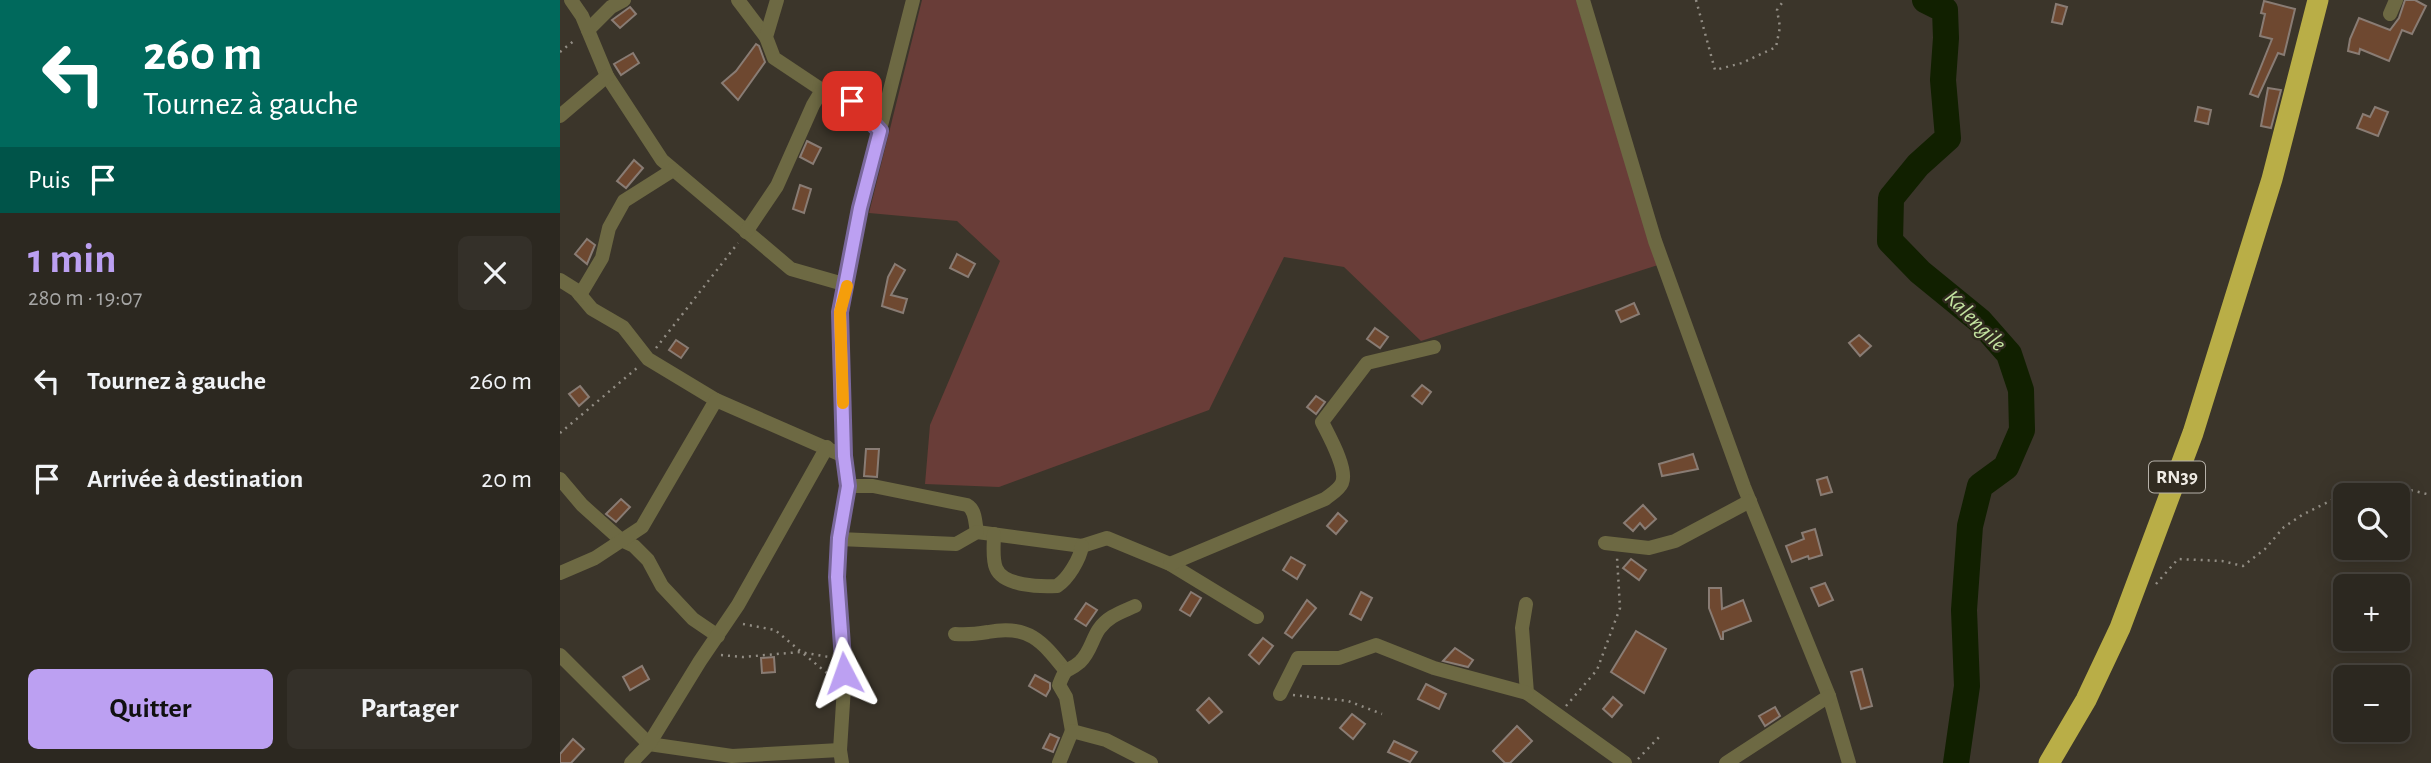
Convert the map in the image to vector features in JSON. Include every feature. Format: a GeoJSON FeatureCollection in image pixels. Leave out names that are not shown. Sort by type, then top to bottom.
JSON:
{"type":"FeatureCollection","features":[{"type":"Feature","properties":{"kind":"highway","name":"RN39"},"geometry":{"type":"LineString","coordinates":[[2049,763],[2087,700],[2120,628],[2193,433],[2273,179],[2318,0]]}},
{"type":"Feature","properties":{"kind":"street"},"geometry":{"type":"LineString","coordinates":[[570,0],[585,23],[607,76],[662,160],[791,269],[847,285]]}},
{"type":"Feature","properties":{"kind":"street"},"geometry":{"type":"LineString","coordinates":[[585,23],[624,0]]}},
{"type":"Feature","properties":{"kind":"street"},"geometry":{"type":"LineString","coordinates":[[738,0],[766,37],[774,58],[822,90],[852,101],[880,131]]}},
{"type":"Feature","properties":{"kind":"street"},"geometry":{"type":"LineString","coordinates":[[766,37],[777,0]]}},
{"type":"Feature","properties":{"kind":"street"},"geometry":{"type":"LineString","coordinates":[[560,655],[649,744],[733,756],[841,756],[844,687],[837,577],[839,538],[848,486],[844,456],[840,312],[860,208],[913,0]]}},
{"type":"Feature","properties":{"kind":"street"},"geometry":{"type":"LineString","coordinates":[[1583,0],[1655,241],[1750,501],[1829,695],[1849,763]]}},
{"type":"Feature","properties":{"kind":"street"},"geometry":{"type":"LineString","coordinates":[[560,7],[585,23]]}},
{"type":"Feature","properties":{"kind":"street"},"geometry":{"type":"LineString","coordinates":[[560,116],[607,76]]}},
{"type":"Feature","properties":{"kind":"street"},"geometry":{"type":"LineString","coordinates":[[746,232],[777,186],[822,90]]}},
{"type":"Feature","properties":{"kind":"street"},"geometry":{"type":"LineString","coordinates":[[580,295],[601,258],[609,228],[624,201],[673,170]]}},
{"type":"Feature","properties":{"kind":"street"},"geometry":{"type":"LineString","coordinates":[[560,280],[580,295],[592,309],[623,327],[648,359],[716,400],[844,456]]}},
{"type":"Feature","properties":{"kind":"street"},"geometry":{"type":"LineString","coordinates":[[1170,564],[1325,499],[1337,490],[1343,481],[1344,470],[1322,422],[1367,363],[1434,347]]}},
{"type":"Feature","properties":{"kind":"street"},"geometry":{"type":"LineString","coordinates":[[560,573],[595,558],[642,527],[716,400]]}},
{"type":"Feature","properties":{"kind":"street"},"geometry":{"type":"LineString","coordinates":[[631,763],[649,744],[738,605],[827,447]]}},
{"type":"Feature","properties":{"kind":"street"},"geometry":{"type":"LineString","coordinates":[[560,479],[582,505],[648,560],[662,586],[692,619],[718,636]]}},
{"type":"Feature","properties":{"kind":"street"},"geometry":{"type":"LineString","coordinates":[[848,486],[873,486],[967,505],[974,514],[977,532]]}},
{"type":"Feature","properties":{"kind":"street"},"geometry":{"type":"LineString","coordinates":[[1605,543],[1649,548],[1675,541],[1750,501]]}},
{"type":"Feature","properties":{"kind":"street"},"geometry":{"type":"LineString","coordinates":[[839,538],[956,544],[977,532],[1082,546],[1107,538],[1170,564],[1257,617]]}},
{"type":"Feature","properties":{"kind":"street"},"geometry":{"type":"LineString","coordinates":[[994,534],[996,569],[1002,577],[1013,582],[1057,586],[1071,569],[1082,546]]}},
{"type":"Feature","properties":{"kind":"street"},"geometry":{"type":"LineString","coordinates":[[1526,604],[1522,628],[1527,693]]}},
{"type":"Feature","properties":{"kind":"street"},"geometry":{"type":"LineString","coordinates":[[1059,763],[1072,732],[1066,697],[1059,685],[1065,670],[1080,662],[1093,644],[1098,630],[1110,617],[1135,606]]}},
{"type":"Feature","properties":{"kind":"street"},"geometry":{"type":"LineString","coordinates":[[955,634],[974,636],[989,631],[1024,631],[1046,646],[1065,670]]}},
{"type":"Feature","properties":{"kind":"street"},"geometry":{"type":"LineString","coordinates":[[1280,694],[1298,658],[1339,658],[1376,645],[1434,668],[1527,693],[1625,763]]}},
{"type":"Feature","properties":{"kind":"street"},"geometry":{"type":"LineString","coordinates":[[1726,763],[1829,695]]}},
{"type":"Feature","properties":{"kind":"street"},"geometry":{"type":"LineString","coordinates":[[1072,732],[1106,740],[1151,763]]}},
{"type":"Feature","properties":{"kind":"path"},"geometry":{"type":"LineString","coordinates":[[1696,0],[1715,69],[1742,63],[1776,47],[1780,27],[1777,10],[1784,0]]}},
{"type":"Feature","properties":{"kind":"path"},"geometry":{"type":"LineString","coordinates":[[560,52],[585,23]]}},
{"type":"Feature","properties":{"kind":"path"},"geometry":{"type":"LineString","coordinates":[[560,433],[648,359],[746,232]]}},
{"type":"Feature","properties":{"kind":"path"},"geometry":{"type":"LineString","coordinates":[[2153,588],[2178,559],[2222,561],[2243,566],[2265,549],[2284,527],[2356,488],[2381,483],[2431,495]]}},
{"type":"Feature","properties":{"kind":"path"},"geometry":{"type":"LineString","coordinates":[[1557,717],[1597,670],[1620,608],[1617,556],[1605,543]]}},
{"type":"Feature","properties":{"kind":"path"},"geometry":{"type":"LineString","coordinates":[[738,605],[740,624],[775,630],[844,687]]}},
{"type":"Feature","properties":{"kind":"path"},"geometry":{"type":"LineString","coordinates":[[700,661],[719,655],[743,657],[800,652],[843,659]]}},
{"type":"Feature","properties":{"kind":"path"},"geometry":{"type":"LineString","coordinates":[[1280,694],[1348,701],[1382,714]]}},
{"type":"Feature","properties":{"kind":"path"},"geometry":{"type":"LineString","coordinates":[[1634,763],[1660,736]]}},
{"type":"Feature","properties":{"kind":"shaded area"},"geometry":{"type":"Polygon","coordinates":[[[922,0],[1576,0],[1658,265],[1421,341],[1344,267],[1284,257],[1209,410],[999,487],[925,484],[930,425],[1000,261],[957,221],[869,213],[922,0]]]}},
{"type":"Feature","properties":{"kind":"building"},"geometry":{"type":"Polygon","coordinates":[[[2405,0],[2415,0],[2426,6],[2412,34],[2402,30],[2389,61],[2360,49],[2359,54],[2348,51],[2359,18],[2390,30],[2399,18],[2405,0]]]}},
{"type":"Feature","properties":{"kind":"building"},"geometry":{"type":"Polygon","coordinates":[[[2264,1],[2295,9],[2284,55],[2278,53],[2258,97],[2250,94],[2272,39],[2260,36],[2265,14],[2261,13],[2264,1]]]}},
{"type":"Feature","properties":{"kind":"building"},"geometry":{"type":"Polygon","coordinates":[[[2056,4],[2067,7],[2062,24],[2052,22],[2056,4]]]}},
{"type":"Feature","properties":{"kind":"building"},"geometry":{"type":"Polygon","coordinates":[[[630,7],[636,14],[620,28],[612,20],[630,7]]]}},
{"type":"Feature","properties":{"kind":"building"},"geometry":{"type":"Polygon","coordinates":[[[756,44],[765,62],[738,100],[722,83],[736,71],[756,44]]]}},
{"type":"Feature","properties":{"kind":"building"},"geometry":{"type":"Polygon","coordinates":[[[633,53],[639,63],[621,75],[614,64],[633,53]]]}},
{"type":"Feature","properties":{"kind":"building"},"geometry":{"type":"Polygon","coordinates":[[[2268,88],[2281,90],[2271,128],[2261,126],[2268,88]]]}},
{"type":"Feature","properties":{"kind":"building"},"geometry":{"type":"Polygon","coordinates":[[[2198,107],[2211,110],[2208,124],[2195,121],[2198,107]]]}},
{"type":"Feature","properties":{"kind":"building"},"geometry":{"type":"Polygon","coordinates":[[[2375,107],[2388,112],[2378,136],[2357,128],[2363,114],[2370,117],[2375,107]]]}},
{"type":"Feature","properties":{"kind":"building"},"geometry":{"type":"Polygon","coordinates":[[[807,141],[821,148],[813,164],[800,157],[807,141]]]}},
{"type":"Feature","properties":{"kind":"building"},"geometry":{"type":"Polygon","coordinates":[[[634,160],[643,168],[626,188],[617,181],[634,160]]]}},
{"type":"Feature","properties":{"kind":"building"},"geometry":{"type":"Polygon","coordinates":[[[800,185],[811,189],[804,213],[793,209],[800,185]]]}},
{"type":"Feature","properties":{"kind":"building"},"geometry":{"type":"Polygon","coordinates":[[[587,239],[595,245],[587,264],[575,254],[587,239]]]}},
{"type":"Feature","properties":{"kind":"building"},"geometry":{"type":"Polygon","coordinates":[[[957,254],[975,264],[968,277],[950,268],[957,254]]]}},
{"type":"Feature","properties":{"kind":"building"},"geometry":{"type":"Polygon","coordinates":[[[895,264],[905,270],[891,295],[907,299],[903,313],[882,306],[888,277],[895,264]]]}},
{"type":"Feature","properties":{"kind":"building"},"geometry":{"type":"Polygon","coordinates":[[[1634,303],[1639,314],[1621,322],[1616,311],[1634,303]]]}},
{"type":"Feature","properties":{"kind":"building"},"geometry":{"type":"Polygon","coordinates":[[[1375,328],[1388,337],[1380,348],[1367,339],[1375,328]]]}},
{"type":"Feature","properties":{"kind":"building"},"geometry":{"type":"Polygon","coordinates":[[[1859,335],[1871,346],[1860,356],[1849,343],[1859,335]]]}},
{"type":"Feature","properties":{"kind":"building"},"geometry":{"type":"Polygon","coordinates":[[[676,340],[688,348],[681,358],[669,350],[676,340]]]}},
{"type":"Feature","properties":{"kind":"building"},"geometry":{"type":"Polygon","coordinates":[[[1422,385],[1431,392],[1422,404],[1412,396],[1422,385]]]}},
{"type":"Feature","properties":{"kind":"building"},"geometry":{"type":"Polygon","coordinates":[[[580,386],[589,397],[579,406],[569,394],[580,386]]]}},
{"type":"Feature","properties":{"kind":"building"},"geometry":{"type":"Polygon","coordinates":[[[1316,396],[1325,402],[1316,414],[1307,407],[1316,396]]]}},
{"type":"Feature","properties":{"kind":"building"},"geometry":{"type":"Polygon","coordinates":[[[866,449],[879,449],[877,477],[864,476],[866,449]]]}},
{"type":"Feature","properties":{"kind":"building"},"geometry":{"type":"Polygon","coordinates":[[[1693,454],[1698,469],[1662,476],[1659,464],[1693,454]]]}},
{"type":"Feature","properties":{"kind":"building"},"geometry":{"type":"Polygon","coordinates":[[[1827,477],[1832,492],[1821,495],[1817,480],[1827,477]]]}},
{"type":"Feature","properties":{"kind":"building"},"geometry":{"type":"Polygon","coordinates":[[[621,499],[630,507],[616,522],[606,514],[621,499]]]}},
{"type":"Feature","properties":{"kind":"building"},"geometry":{"type":"Polygon","coordinates":[[[1643,505],[1656,519],[1645,529],[1640,523],[1633,531],[1624,523],[1643,505]]]}},
{"type":"Feature","properties":{"kind":"building"},"geometry":{"type":"Polygon","coordinates":[[[1338,513],[1347,521],[1336,534],[1327,526],[1338,513]]]}},
{"type":"Feature","properties":{"kind":"building"},"geometry":{"type":"Polygon","coordinates":[[[1815,529],[1822,555],[1809,559],[1808,556],[1792,562],[1786,546],[1804,539],[1802,533],[1815,529]]]}},
{"type":"Feature","properties":{"kind":"building"},"geometry":{"type":"Polygon","coordinates":[[[1291,557],[1305,565],[1297,579],[1283,570],[1291,557]]]}},
{"type":"Feature","properties":{"kind":"building"},"geometry":{"type":"Polygon","coordinates":[[[1631,559],[1646,570],[1639,580],[1623,568],[1631,559]]]}},
{"type":"Feature","properties":{"kind":"building"},"geometry":{"type":"Polygon","coordinates":[[[1825,583],[1833,600],[1819,606],[1811,588],[1825,583]]]}},
{"type":"Feature","properties":{"kind":"building"},"geometry":{"type":"Polygon","coordinates":[[[1709,588],[1721,588],[1722,609],[1743,600],[1751,621],[1723,632],[1721,639],[1709,608],[1709,588]]]}},
{"type":"Feature","properties":{"kind":"building"},"geometry":{"type":"Polygon","coordinates":[[[1191,592],[1201,598],[1190,616],[1180,610],[1191,592]]]}},
{"type":"Feature","properties":{"kind":"building"},"geometry":{"type":"Polygon","coordinates":[[[1361,592],[1372,598],[1361,620],[1350,614],[1361,592]]]}},
{"type":"Feature","properties":{"kind":"building"},"geometry":{"type":"Polygon","coordinates":[[[1307,600],[1316,608],[1292,638],[1285,633],[1307,600]]]}},
{"type":"Feature","properties":{"kind":"building"},"geometry":{"type":"Polygon","coordinates":[[[1086,603],[1097,610],[1086,626],[1075,619],[1086,603]]]}},
{"type":"Feature","properties":{"kind":"building"},"geometry":{"type":"Polygon","coordinates":[[[1636,631],[1666,649],[1644,693],[1611,672],[1636,631]]]}},
{"type":"Feature","properties":{"kind":"building"},"geometry":{"type":"Polygon","coordinates":[[[1263,638],[1273,646],[1259,664],[1249,655],[1263,638]]]}},
{"type":"Feature","properties":{"kind":"building"},"geometry":{"type":"Polygon","coordinates":[[[1455,648],[1473,660],[1468,667],[1443,661],[1455,648]]]}},
{"type":"Feature","properties":{"kind":"building"},"geometry":{"type":"Polygon","coordinates":[[[774,657],[775,672],[762,673],[761,658],[774,657]]]}},
{"type":"Feature","properties":{"kind":"building"},"geometry":{"type":"Polygon","coordinates":[[[642,666],[649,679],[630,690],[623,677],[642,666]]]}},
{"type":"Feature","properties":{"kind":"building"},"geometry":{"type":"Polygon","coordinates":[[[1862,669],[1872,706],[1861,709],[1851,672],[1862,669]]]}},
{"type":"Feature","properties":{"kind":"building"},"geometry":{"type":"Polygon","coordinates":[[[1035,675],[1050,683],[1046,696],[1029,686],[1035,675]]]}},
{"type":"Feature","properties":{"kind":"building"},"geometry":{"type":"Polygon","coordinates":[[[1426,684],[1446,694],[1439,709],[1418,699],[1426,684]]]}},
{"type":"Feature","properties":{"kind":"building"},"geometry":{"type":"Polygon","coordinates":[[[1613,697],[1622,705],[1612,717],[1603,709],[1613,697]]]}},
{"type":"Feature","properties":{"kind":"building"},"geometry":{"type":"Polygon","coordinates":[[[1209,698],[1222,712],[1209,723],[1197,710],[1209,698]]]}},
{"type":"Feature","properties":{"kind":"building"},"geometry":{"type":"Polygon","coordinates":[[[1775,707],[1780,716],[1765,726],[1759,716],[1775,707]]]}},
{"type":"Feature","properties":{"kind":"building"},"geometry":{"type":"Polygon","coordinates":[[[1352,714],[1365,724],[1353,739],[1340,728],[1352,714]]]}},
{"type":"Feature","properties":{"kind":"building"},"geometry":{"type":"Polygon","coordinates":[[[1517,726],[1532,741],[1510,763],[1505,763],[1493,751],[1517,726]]]}},
{"type":"Feature","properties":{"kind":"building"},"geometry":{"type":"Polygon","coordinates":[[[1050,734],[1059,738],[1053,752],[1043,748],[1050,734]]]}},
{"type":"Feature","properties":{"kind":"building"},"geometry":{"type":"Polygon","coordinates":[[[573,739],[584,749],[571,763],[560,763],[560,754],[573,739]]]}},
{"type":"Feature","properties":{"kind":"building"},"geometry":{"type":"Polygon","coordinates":[[[1394,741],[1417,752],[1410,762],[1388,752],[1394,741]]]}},
{"type":"Feature","properties":{"kind":"waterway","name":"Kalengile"},"geometry":{"type":"LineString","coordinates":[[1925,0],[1945,10],[1943,80],[1948,138],[1918,165],[1891,198],[1890,241],[1920,272],[1980,321],[2009,354],[2021,390],[2022,430],[2006,467],[1980,486],[1970,526],[1964,610],[1967,686],[1956,763]]}},
{"type":"Feature","properties":{"kind":"slow traffic"},"geometry":{"type":"LineString","coordinates":[[843,403],[840,312],[847,286]]}},
{"type":"Feature","properties":{"kind":"route"},"geometry":{"type":"LineString","coordinates":[[844,673],[837,577],[839,538],[848,486],[844,456],[840,312],[860,208],[880,131],[852,101]]}}]}
